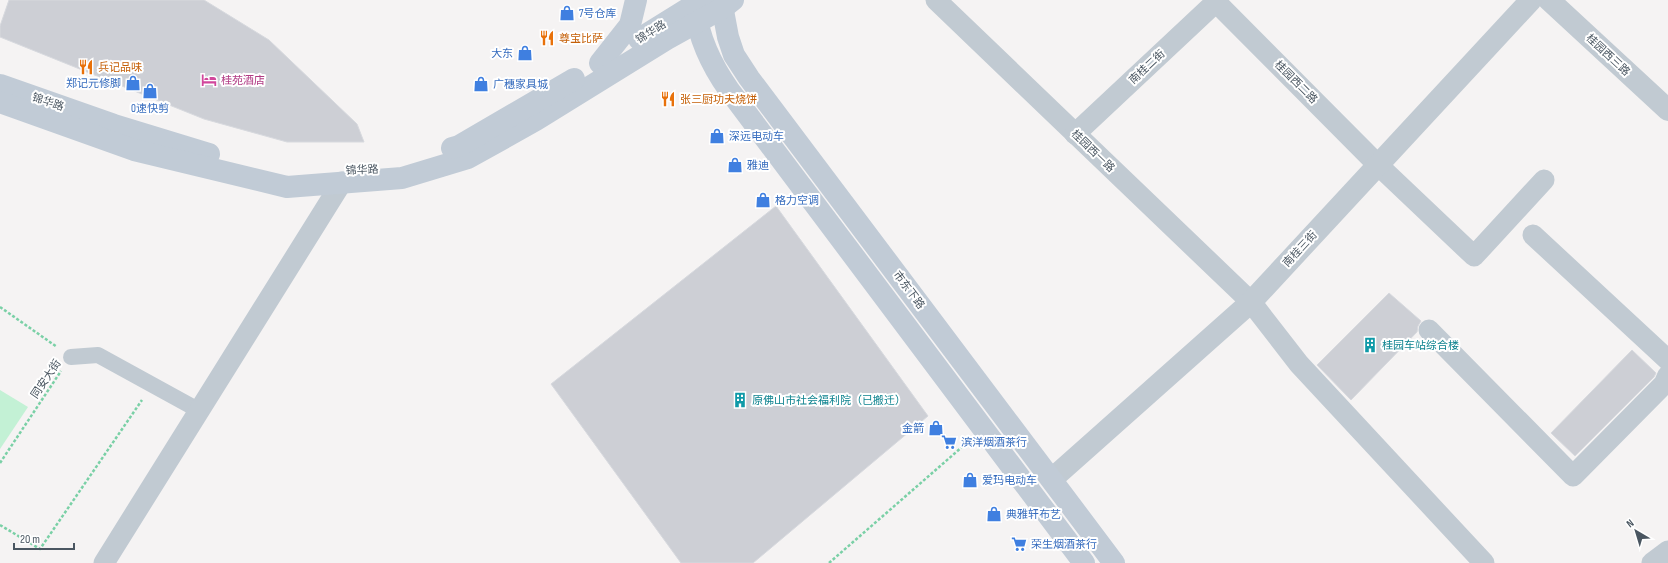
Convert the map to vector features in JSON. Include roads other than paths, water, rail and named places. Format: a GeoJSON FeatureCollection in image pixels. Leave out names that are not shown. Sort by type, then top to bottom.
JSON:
{"type":"FeatureCollection","features":[{"type":"Feature","properties":{"kind":"main road"},"geometry":{"type":"LineString","coordinates":[[600,63],[630,25],[636,0]]}},
{"type":"Feature","properties":{"kind":"main road"},"geometry":{"type":"LineString","coordinates":[[726,3],[697,7],[715,70],[1084,563]]}},
{"type":"Feature","properties":{"kind":"main road","name":"市东下路"},"geometry":{"type":"LineString","coordinates":[[726,3],[728,37],[734,55],[749,78],[1114,563]]}},
{"type":"Feature","properties":{"kind":"main road","name":"锦华路"},"geometry":{"type":"LineString","coordinates":[[0,84],[114,125],[220,157],[294,173],[389,168],[459,146],[697,7]]}},
{"type":"Feature","properties":{"kind":"main road","name":"锦华路"},"geometry":{"type":"LineString","coordinates":[[0,102],[134,150],[287,187],[402,178],[468,158],[536,120],[667,39],[697,7]]}},
{"type":"Feature","properties":{"kind":"street","name":"南桂三街"},"geometry":{"type":"LineString","coordinates":[[1052,479],[1250,302],[1531,0]]}},
{"type":"Feature","properties":{"kind":"street","name":"桂园西三路"},"geometry":{"type":"LineString","coordinates":[[1549,0],[1668,110]]}},
{"type":"Feature","properties":{"kind":"street","name":"桂园西二路"},"geometry":{"type":"LineString","coordinates":[[1216,1],[1378,165],[1474,256],[1544,180]]}},
{"type":"Feature","properties":{"kind":"street","name":"南桂二街"},"geometry":{"type":"LineString","coordinates":[[1075,134],[1216,1]]}},
{"type":"Feature","properties":{"kind":"street","name":"桂园西一路"},"geometry":{"type":"LineString","coordinates":[[945,3],[1075,134],[1250,302],[1299,364],[1484,563]]}},
{"type":"Feature","properties":{"kind":"street"},"geometry":{"type":"LineString","coordinates":[[104,563],[342,182]]}},
{"type":"Feature","properties":{"kind":"street"},"geometry":{"type":"LineString","coordinates":[[1533,235],[1668,360]]}},
{"type":"Feature","properties":{"kind":"street"},"geometry":{"type":"LineString","coordinates":[[1429,330],[1573,476],[1667,382]]}},
{"type":"Feature","properties":{"kind":"street"},"geometry":{"type":"LineString","coordinates":[[71,357],[98,355],[200,411]]}},
{"type":"Feature","properties":{"kind":"place","name":"7号仓库"},"geometry":{"type":"Point","coordinates":[567,13]}},
{"type":"Feature","properties":{"kind":"place","name":"尊宝比萨"},"geometry":{"type":"Point","coordinates":[547,38]}},
{"type":"Feature","properties":{"kind":"place","name":"大东"},"geometry":{"type":"Point","coordinates":[525,53]}},
{"type":"Feature","properties":{"kind":"place","name":"兵记品味"},"geometry":{"type":"Point","coordinates":[86,67]}},
{"type":"Feature","properties":{"kind":"place","name":"桂苑酒店"},"geometry":{"type":"Point","coordinates":[209,80]}},
{"type":"Feature","properties":{"kind":"place","name":"郑记元修脚"},"geometry":{"type":"Point","coordinates":[133,83]}},
{"type":"Feature","properties":{"kind":"place","name":"广穗家具城"},"geometry":{"type":"Point","coordinates":[481,84]}},
{"type":"Feature","properties":{"kind":"place","name":"0速快剪"},"geometry":{"type":"Point","coordinates":[150,91]}},
{"type":"Feature","properties":{"kind":"place","name":"张三厨功夫烧饼"},"geometry":{"type":"Point","coordinates":[668,99]}},
{"type":"Feature","properties":{"kind":"place","name":"深远电动车"},"geometry":{"type":"Point","coordinates":[717,136]}},
{"type":"Feature","properties":{"kind":"place","name":"雅迪"},"geometry":{"type":"Point","coordinates":[735,165]}},
{"type":"Feature","properties":{"kind":"place","name":"格力空调"},"geometry":{"type":"Point","coordinates":[763,200]}},
{"type":"Feature","properties":{"kind":"place","name":"桂园车站综合楼"},"geometry":{"type":"Point","coordinates":[1370,345]}},
{"type":"Feature","properties":{"kind":"place","name":"原佛山市社会福利院（已搬迁）"},"geometry":{"type":"Point","coordinates":[740,400]}},
{"type":"Feature","properties":{"kind":"place","name":"金箭"},"geometry":{"type":"Point","coordinates":[936,428]}},
{"type":"Feature","properties":{"kind":"place","name":"滨洋烟酒茶行"},"geometry":{"type":"Point","coordinates":[949,442]}},
{"type":"Feature","properties":{"kind":"place","name":"爱玛电动车"},"geometry":{"type":"Point","coordinates":[970,480]}},
{"type":"Feature","properties":{"kind":"place","name":"典雅轩布艺"},"geometry":{"type":"Point","coordinates":[994,514]}},
{"type":"Feature","properties":{"kind":"place","name":"荣生烟酒茶行"},"geometry":{"type":"Point","coordinates":[1019,544]}}]}
